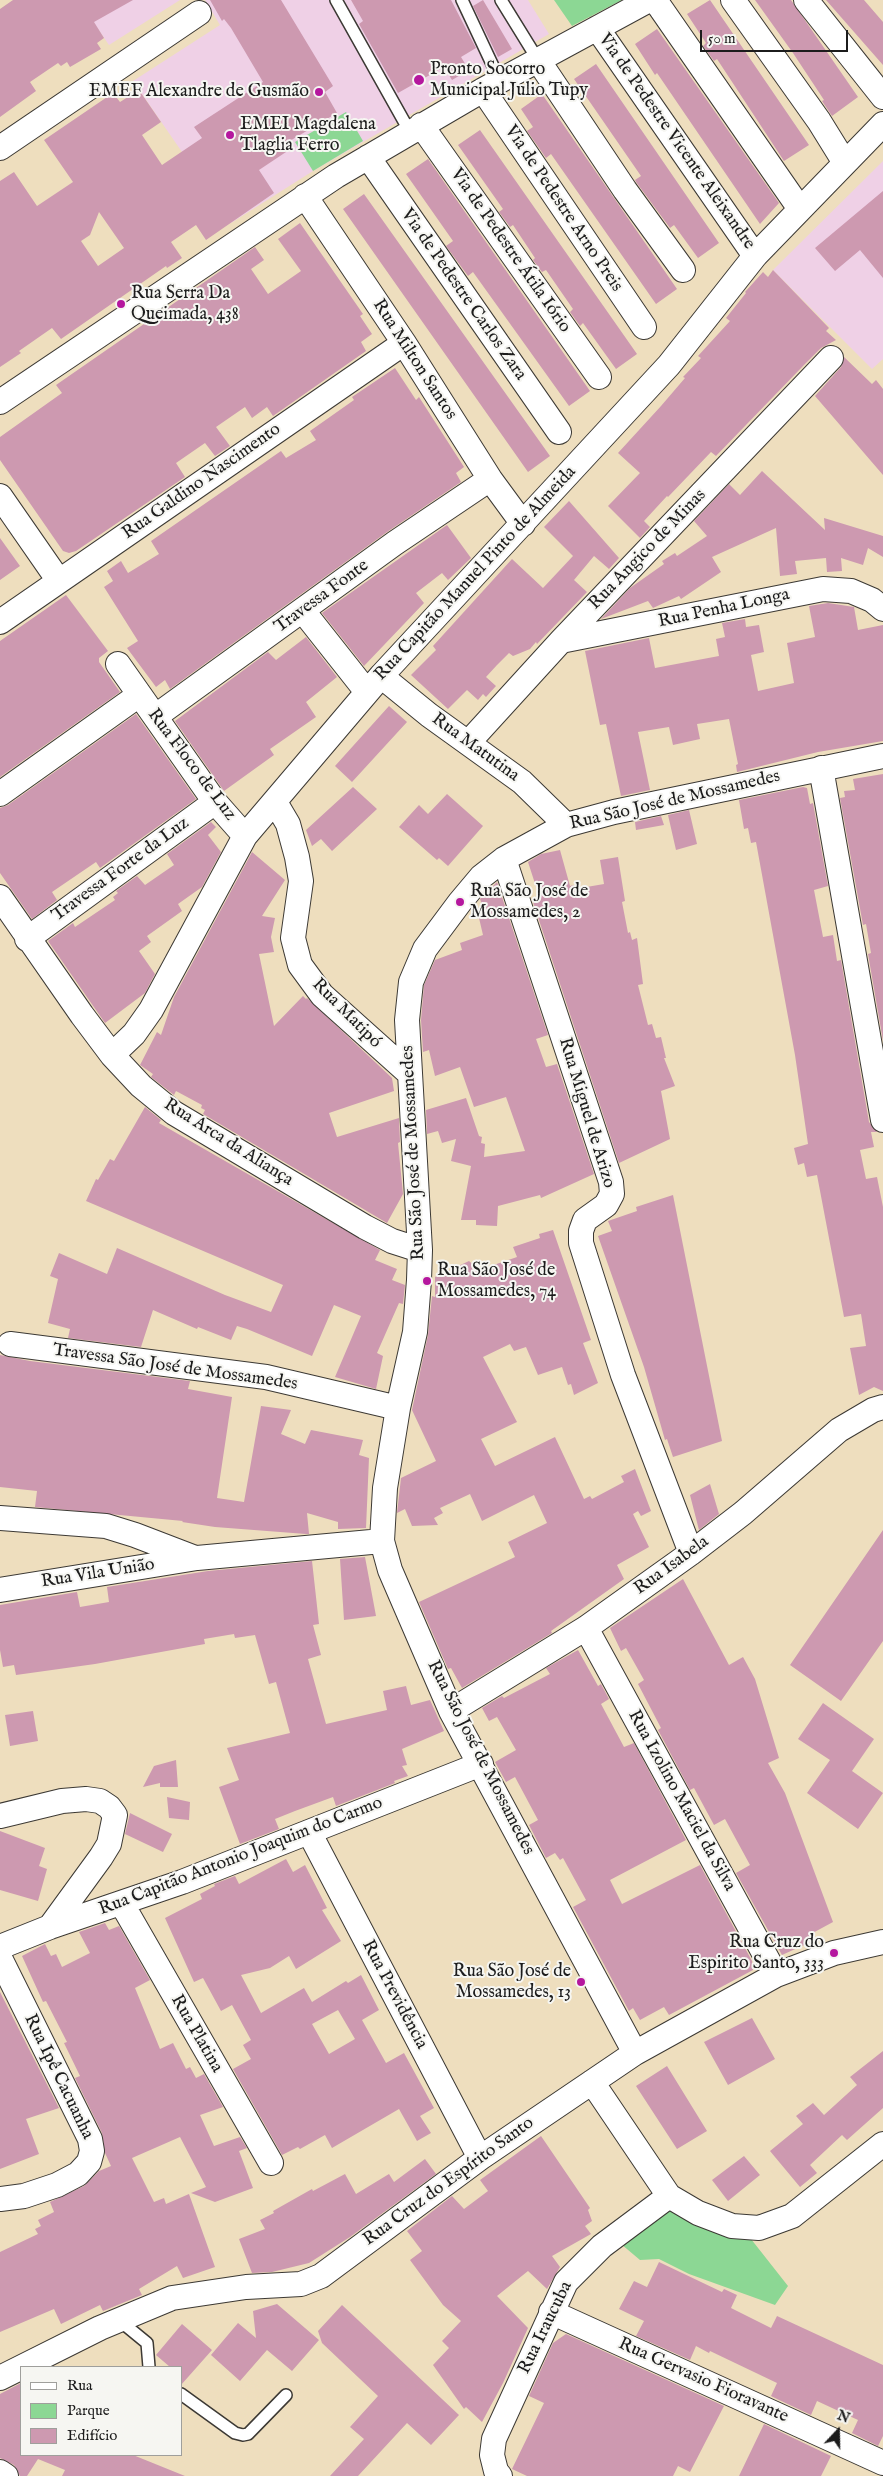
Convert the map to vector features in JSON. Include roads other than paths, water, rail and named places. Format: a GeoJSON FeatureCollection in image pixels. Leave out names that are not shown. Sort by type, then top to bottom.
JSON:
{"type":"FeatureCollection","features":[{"type":"Feature","properties":{"kind":"street"},"geometry":{"type":"LineString","coordinates":[[0,402],[305,196],[416,129],[649,0]]}},
{"type":"Feature","properties":{"kind":"street"},"geometry":{"type":"LineString","coordinates":[[655,0],[800,209]]}},
{"type":"Feature","properties":{"kind":"street"},"geometry":{"type":"LineString","coordinates":[[732,0],[819,121],[845,163]]}},
{"type":"Feature","properties":{"kind":"street"},"geometry":{"type":"LineString","coordinates":[[806,0],[883,97]]}},
{"type":"Feature","properties":{"kind":"street"},"geometry":{"type":"LineString","coordinates":[[0,148],[199,13]]}},
{"type":"Feature","properties":{"kind":"street","name":"Via de Pedestre Vicente Aleixandre"},"geometry":{"type":"LineString","coordinates":[[597,28],[755,256]]}},
{"type":"Feature","properties":{"kind":"street"},"geometry":{"type":"LineString","coordinates":[[538,60],[625,190],[683,270]]}},
{"type":"Feature","properties":{"kind":"street","name":"Via de Pedestre Arno Preis"},"geometry":{"type":"LineString","coordinates":[[492,86],[644,327]]}},
{"type":"Feature","properties":{"kind":"street","name":"Rua Capitão Manuel Pinto de Almeida"},"geometry":{"type":"LineString","coordinates":[[112,1056],[134,1034],[151,1010],[245,836],[374,684],[669,365],[755,256],[883,124]]}},
{"type":"Feature","properties":{"kind":"street","name":"Via de Pedestre Átila Iório"},"geometry":{"type":"LineString","coordinates":[[416,129],[599,377]]}},
{"type":"Feature","properties":{"kind":"street","name":"Via de Pedestre Carlos Zara"},"geometry":{"type":"LineString","coordinates":[[368,157],[559,432]]}},
{"type":"Feature","properties":{"kind":"street","name":"Rua Milton Santos"},"geometry":{"type":"LineString","coordinates":[[305,196],[404,343],[490,479],[523,524]]}},
{"type":"Feature","properties":{"kind":"street","name":"Rua Galdino Nascimento"},"geometry":{"type":"LineString","coordinates":[[0,622],[404,343]]}},
{"type":"Feature","properties":{"kind":"street","name":"Rua Angico de Minas"},"geometry":{"type":"LineString","coordinates":[[468,744],[561,641],[831,358]]}},
{"type":"Feature","properties":{"kind":"street","name":"Travessa Fonte"},"geometry":{"type":"LineString","coordinates":[[156,716],[395,543],[490,479]]}},
{"type":"Feature","properties":{"kind":"street"},"geometry":{"type":"LineString","coordinates":[[0,496],[59,581]]}},
{"type":"Feature","properties":{"kind":"street","name":"Rua Penha Longa"},"geometry":{"type":"LineString","coordinates":[[561,641],[823,589],[851,591],[872,600],[883,609]]}},
{"type":"Feature","properties":{"kind":"street","name":"Rua Matutina"},"geometry":{"type":"LineString","coordinates":[[302,611],[374,684],[468,744],[522,782],[566,826]]}},
{"type":"Feature","properties":{"kind":"street","name":"Rua Floco de Luz"},"geometry":{"type":"LineString","coordinates":[[118,664],[138,695],[156,716],[216,802],[245,836]]}},
{"type":"Feature","properties":{"kind":"street"},"geometry":{"type":"LineString","coordinates":[[0,794],[138,695]]}},
{"type":"Feature","properties":{"kind":"street","name":"Rua São José de Mossamedes"},"geometry":{"type":"LineString","coordinates":[[635,2053],[451,1711],[390,1570],[382,1541],[385,1488],[398,1408],[415,1332],[420,1250],[407,1020],[412,982],[425,949],[470,890],[504,859],[566,826],[614,812],[883,756]]}},
{"type":"Feature","properties":{"kind":"street"},"geometry":{"type":"LineString","coordinates":[[821,768],[883,1120]]}},
{"type":"Feature","properties":{"kind":"street","name":"Travessa Forte da Luz"},"geometry":{"type":"LineString","coordinates":[[27,939],[216,802]]}},
{"type":"Feature","properties":{"kind":"street","name":"Rua Matipó"},"geometry":{"type":"LineString","coordinates":[[275,802],[288,824],[298,857],[301,881],[293,938],[300,965],[322,995],[410,1074]]}},
{"type":"Feature","properties":{"kind":"street","name":"Rua Miguel de Arizo"},"geometry":{"type":"LineString","coordinates":[[504,859],[611,1182],[612,1194],[606,1206],[585,1220],[580,1231],[581,1242],[623,1375],[691,1553]]}},
{"type":"Feature","properties":{"kind":"street","name":"Rua Arca da Aliança"},"geometry":{"type":"LineString","coordinates":[[0,897],[27,939],[112,1056],[141,1086],[174,1113],[365,1227],[392,1241],[420,1250]]}},
{"type":"Feature","properties":{"kind":"street","name":"Travessa São José de Mossamedes"},"geometry":{"type":"LineString","coordinates":[[10,1344],[266,1378],[398,1408]]}},
{"type":"Feature","properties":{"kind":"street","name":"Rua Isabela"},"geometry":{"type":"LineString","coordinates":[[451,1711],[586,1628],[691,1553],[743,1512],[839,1430],[873,1410],[883,1407]]}},
{"type":"Feature","properties":{"kind":"street","name":"Rua Vila União"},"geometry":{"type":"LineString","coordinates":[[0,1518],[106,1526],[197,1558]]}},
{"type":"Feature","properties":{"kind":"street","name":"Rua Vila União"},"geometry":{"type":"LineString","coordinates":[[0,1590],[197,1558],[382,1541]]}},
{"type":"Feature","properties":{"kind":"street","name":"Rua Izolino Maciel da Silva"},"geometry":{"type":"LineString","coordinates":[[586,1628],[776,1975]]}},
{"type":"Feature","properties":{"kind":"street","name":"Rua Capitão Antonio Joaquim do Carmo"},"geometry":{"type":"LineString","coordinates":[[0,1947],[50,1927],[122,1904],[481,1764]]}},
{"type":"Feature","properties":{"kind":"street"},"geometry":{"type":"LineString","coordinates":[[0,1816],[62,1802],[86,1799],[100,1801],[109,1807],[115,1815],[109,1844],[50,1927]]}},
{"type":"Feature","properties":{"kind":"street","name":"Rua Previdência"},"geometry":{"type":"LineString","coordinates":[[308,1832],[480,2158]]}},
{"type":"Feature","properties":{"kind":"street","name":"Rua Platina"},"geometry":{"type":"LineString","coordinates":[[122,1904],[271,2163]]}},
{"type":"Feature","properties":{"kind":"street","name":"Rua Cruz do Espírito Santo"},"geometry":{"type":"LineString","coordinates":[[24,2366],[118,2320],[172,2298],[246,2287],[301,2284],[321,2276],[480,2158],[635,2053],[776,1975],[834,1953],[883,1942]]}},
{"type":"Feature","properties":{"kind":"street","name":"Rua Ipê Cacuanha"},"geometry":{"type":"LineString","coordinates":[[0,1958],[90,2139],[92,2151],[89,2162],[78,2174],[57,2185],[24,2196],[0,2199]]}},
{"type":"Feature","properties":{"kind":"street"},"geometry":{"type":"LineString","coordinates":[[592,2082],[669,2196],[698,2213],[732,2226],[759,2228],[792,2216],[883,2144]]}},
{"type":"Feature","properties":{"kind":"street","name":"Rua Iraucuba"},"geometry":{"type":"LineString","coordinates":[[498,2474],[492,2455],[494,2440],[566,2282],[584,2262],[669,2196]]}},
{"type":"Feature","properties":{"kind":"street","name":"Rua Gervasio Fioravante"},"geometry":{"type":"LineString","coordinates":[[551,2312],[883,2463]]}},
{"type":"Feature","properties":{"kind":"street","name":"Rua Cruz do Espírito Santo"},"geometry":{"type":"LineString","coordinates":[[0,2378],[20,2368]]}},
{"type":"Feature","properties":{"kind":"street"},"geometry":{"type":"LineString","coordinates":[[0,2472],[6,2476]]}},
{"type":"Feature","properties":{"kind":"lane"},"geometry":{"type":"LineString","coordinates":[[336,0],[416,129]]}},
{"type":"Feature","properties":{"kind":"lane"},"geometry":{"type":"LineString","coordinates":[[462,0],[492,86]]}},
{"type":"Feature","properties":{"kind":"lane"},"geometry":{"type":"LineString","coordinates":[[502,0],[538,60]]}},
{"type":"Feature","properties":{"kind":"lane"},"geometry":{"type":"LineString","coordinates":[[118,2320],[147,2343],[149,2366]]}},
{"type":"Feature","properties":{"kind":"lane"},"geometry":{"type":"LineString","coordinates":[[182,2395],[235,2433],[243,2435],[248,2434],[286,2395]]}},
{"type":"Feature","properties":{"kind":"place","name":"Pronto Socorro Municipal Julio Tupy"},"geometry":{"type":"Point","coordinates":[419,80]}},
{"type":"Feature","properties":{"kind":"place","name":"EMEF Alexandre de Gusmão"},"geometry":{"type":"Point","coordinates":[319,92]}},
{"type":"Feature","properties":{"kind":"place","name":"EMEI Magdalena Tlaglia Ferro"},"geometry":{"type":"Point","coordinates":[230,135]}},
{"type":"Feature","properties":{"kind":"place","name":"Rua Serra Da Queimada, 438"},"geometry":{"type":"Point","coordinates":[121,304]}},
{"type":"Feature","properties":{"kind":"place","name":"Rua São José de Mossamedes, 2"},"geometry":{"type":"Point","coordinates":[460,902]}},
{"type":"Feature","properties":{"kind":"place","name":"Rua São José de Mossamedes, 74"},"geometry":{"type":"Point","coordinates":[427,1281]}},
{"type":"Feature","properties":{"kind":"place","name":"Rua Cruz do Espirito Santo, 333"},"geometry":{"type":"Point","coordinates":[834,1953]}},
{"type":"Feature","properties":{"kind":"place","name":"Rua São José de Mossamedes, 13"},"geometry":{"type":"Point","coordinates":[581,1982]}}]}
